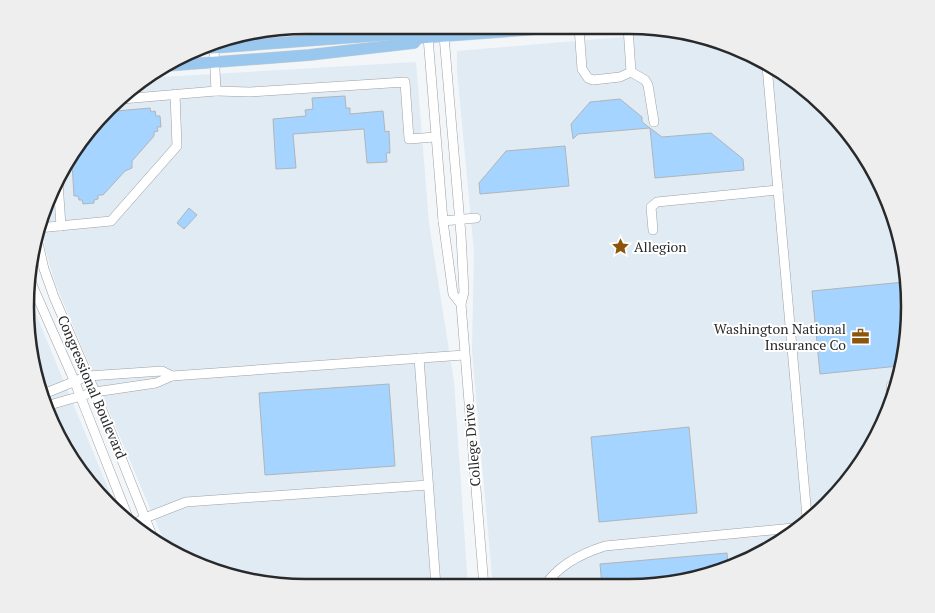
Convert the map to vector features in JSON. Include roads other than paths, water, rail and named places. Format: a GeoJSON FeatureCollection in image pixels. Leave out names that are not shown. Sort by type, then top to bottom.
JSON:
{"type":"FeatureCollection","features":[{"type":"Feature","properties":{"kind":"main road"},"geometry":{"type":"LineString","coordinates":[[221,48],[411,34],[423,38]]}},
{"type":"Feature","properties":{"kind":"main road"},"geometry":{"type":"LineString","coordinates":[[181,65],[309,55],[414,43],[423,38],[471,34]]}},
{"type":"Feature","properties":{"kind":"street"},"geometry":{"type":"LineString","coordinates":[[580,34],[582,69],[588,78],[593,80],[620,77],[631,72]]}},
{"type":"Feature","properties":{"kind":"street"},"geometry":{"type":"LineString","coordinates":[[628,34],[631,72]]}},
{"type":"Feature","properties":{"kind":"street","name":"College Drive"},"geometry":{"type":"LineString","coordinates":[[444,36],[460,220],[464,292],[460,304],[483,579]]}},
{"type":"Feature","properties":{"kind":"street","name":"College Drive"},"geometry":{"type":"LineString","coordinates":[[423,38],[453,294],[460,304]]}},
{"type":"Feature","properties":{"kind":"street"},"geometry":{"type":"LineString","coordinates":[[214,50],[216,91]]}},
{"type":"Feature","properties":{"kind":"street"},"geometry":{"type":"LineString","coordinates":[[631,72],[645,80],[648,85],[654,122]]}},
{"type":"Feature","properties":{"kind":"street"},"geometry":{"type":"LineString","coordinates":[[768,72],[807,513]]}},
{"type":"Feature","properties":{"kind":"street"},"geometry":{"type":"LineString","coordinates":[[130,98],[216,91],[250,92],[405,82],[409,140],[435,137]]}},
{"type":"Feature","properties":{"kind":"street"},"geometry":{"type":"LineString","coordinates":[[46,227],[111,221],[176,146],[175,94]]}},
{"type":"Feature","properties":{"kind":"street"},"geometry":{"type":"LineString","coordinates":[[653,230],[651,207],[657,202],[778,190]]}},
{"type":"Feature","properties":{"kind":"street"},"geometry":{"type":"LineString","coordinates":[[59,193],[61,226]]}},
{"type":"Feature","properties":{"kind":"street"},"geometry":{"type":"LineString","coordinates":[[443,221],[476,218]]}},
{"type":"Feature","properties":{"kind":"street","name":"Congressional Boulevard"},"geometry":{"type":"LineString","coordinates":[[39,251],[51,290],[95,392],[150,529]]}},
{"type":"Feature","properties":{"kind":"street","name":"Congressional Boulevard"},"geometry":{"type":"LineString","coordinates":[[34,288],[74,380],[127,512]]}},
{"type":"Feature","properties":{"kind":"street"},"geometry":{"type":"LineString","coordinates":[[52,404],[95,392],[156,383],[172,376],[464,355]]}},
{"type":"Feature","properties":{"kind":"street"},"geometry":{"type":"LineString","coordinates":[[419,358],[435,579]]}},
{"type":"Feature","properties":{"kind":"street"},"geometry":{"type":"LineString","coordinates":[[47,392],[88,376],[162,371],[172,376]]}},
{"type":"Feature","properties":{"kind":"street"},"geometry":{"type":"LineString","coordinates":[[138,522],[186,502],[428,486]]}},
{"type":"Feature","properties":{"kind":"street"},"geometry":{"type":"LineString","coordinates":[[550,579],[565,566],[590,551],[605,546],[787,529]]}},
{"type":"Feature","properties":{"kind":"place","name":"Allegion"},"geometry":{"type":"Point","coordinates":[620,247]}},
{"type":"Feature","properties":{"kind":"place","name":"Washington National Insurance Co"},"geometry":{"type":"Point","coordinates":[860,337]}}]}
